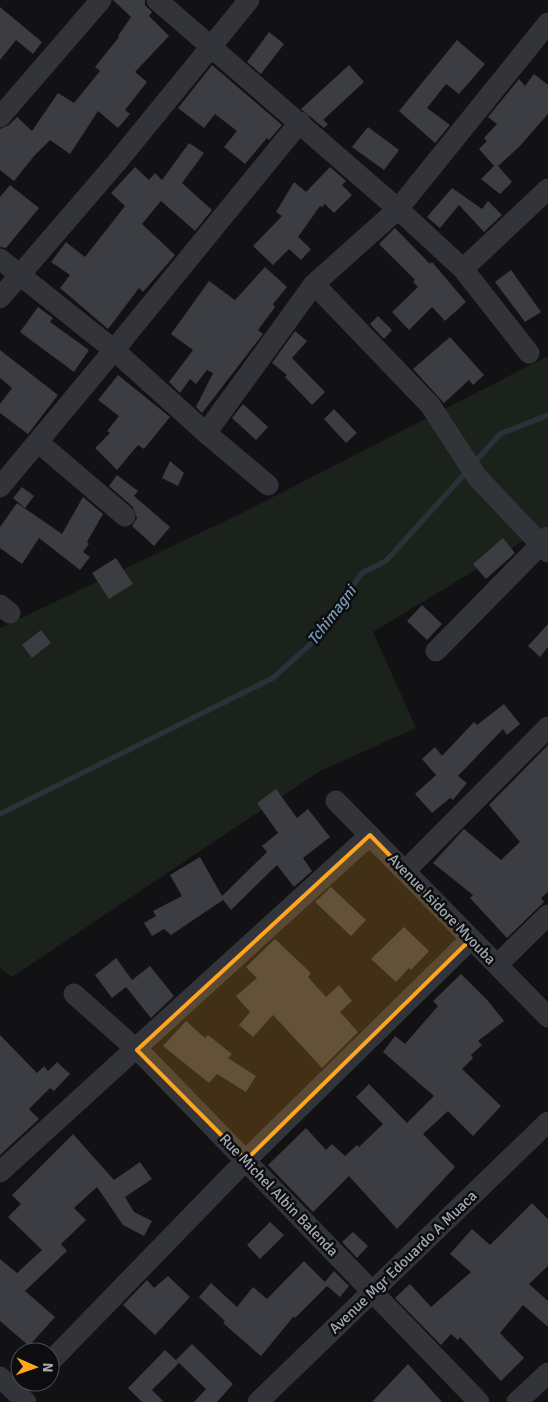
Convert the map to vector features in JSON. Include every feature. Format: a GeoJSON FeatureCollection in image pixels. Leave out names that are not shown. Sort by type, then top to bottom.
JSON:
{"type":"FeatureCollection","features":[{"type":"Feature","properties":{"kind":"street"},"geometry":{"type":"LineString","coordinates":[[0,117],[101,0]]}},
{"type":"Feature","properties":{"kind":"street"},"geometry":{"type":"LineString","coordinates":[[158,0],[300,122],[463,269],[529,354]]}},
{"type":"Feature","properties":{"kind":"street"},"geometry":{"type":"LineString","coordinates":[[0,298],[118,162],[249,0]]}},
{"type":"Feature","properties":{"kind":"street"},"geometry":{"type":"LineString","coordinates":[[206,433],[314,284],[398,209],[548,23]]}},
{"type":"Feature","properties":{"kind":"street"},"geometry":{"type":"LineString","coordinates":[[0,486],[300,122]]}},
{"type":"Feature","properties":{"kind":"street"},"geometry":{"type":"LineString","coordinates":[[463,269],[548,189]]}},
{"type":"Feature","properties":{"kind":"street"},"geometry":{"type":"LineString","coordinates":[[0,259],[18,276],[114,350],[206,433],[268,485]]}},
{"type":"Feature","properties":{"kind":"street"},"geometry":{"type":"LineString","coordinates":[[314,284],[430,405],[477,477],[546,544],[436,651]]}},
{"type":"Feature","properties":{"kind":"street"},"geometry":{"type":"LineString","coordinates":[[38,442],[125,516]]}},
{"type":"Feature","properties":{"kind":"street"},"geometry":{"type":"LineString","coordinates":[[405,871],[548,727]]}},
{"type":"Feature","properties":{"kind":"street","name":"Avenue Isidore Mvouba"},"geometry":{"type":"LineString","coordinates":[[336,800],[548,1017]]}},
{"type":"Feature","properties":{"kind":"street"},"geometry":{"type":"LineString","coordinates":[[0,1172],[137,1050],[370,835]]}},
{"type":"Feature","properties":{"kind":"street"},"geometry":{"type":"LineString","coordinates":[[497,965],[548,915]]}},
{"type":"Feature","properties":{"kind":"street"},"geometry":{"type":"LineString","coordinates":[[60,1352],[246,1160],[471,939]]}},
{"type":"Feature","properties":{"kind":"street","name":"Rue Michel Albin Balenda"},"geometry":{"type":"LineString","coordinates":[[74,994],[137,1050],[246,1160],[479,1402]]}},
{"type":"Feature","properties":{"kind":"street","name":"Avenue Mgr Edouardo A Muaca"},"geometry":{"type":"LineString","coordinates":[[258,1402],[548,1122]]}},
{"type":"Feature","properties":{"kind":"street"},"geometry":{"type":"LineString","coordinates":[[517,1402],[548,1373]]}},
{"type":"Feature","properties":{"kind":"street"},"geometry":{"type":"LineString","coordinates":[[0,1377],[21,1395]]}},
{"type":"Feature","properties":{"kind":"highlighted area"},"geometry":{"type":"Polygon","coordinates":[[[370,835],[471,939],[246,1160],[137,1050],[370,835]]]}},
{"type":"Feature","properties":{"kind":"shaded area"},"geometry":{"type":"Polygon","coordinates":[[[548,356],[548,526],[373,632],[416,728],[320,771],[12,977],[0,968],[0,628],[244,512],[548,356]]]}},
{"type":"Feature","properties":{"kind":"building"},"geometry":{"type":"Polygon","coordinates":[[[113,0],[145,0],[145,5],[152,12],[149,16],[169,36],[135,72],[147,82],[125,110],[130,114],[118,128],[98,111],[70,154],[50,140],[14,181],[0,170],[0,129],[9,125],[17,117],[32,131],[58,93],[74,103],[100,71],[95,67],[119,37],[131,17],[113,0]]]}},
{"type":"Feature","properties":{"kind":"building"},"geometry":{"type":"Polygon","coordinates":[[[0,7],[42,42],[33,54],[16,40],[0,60],[0,7]]]}},
{"type":"Feature","properties":{"kind":"building"},"geometry":{"type":"Polygon","coordinates":[[[269,32],[284,44],[261,74],[247,62],[269,32]]]}},
{"type":"Feature","properties":{"kind":"building"},"geometry":{"type":"Polygon","coordinates":[[[457,40],[485,64],[459,94],[446,84],[427,108],[450,125],[435,143],[399,111],[457,40]]]}},
{"type":"Feature","properties":{"kind":"building"},"geometry":{"type":"Polygon","coordinates":[[[212,65],[282,125],[269,140],[267,138],[245,164],[224,147],[237,131],[215,114],[204,128],[178,108],[212,65]]]}},
{"type":"Feature","properties":{"kind":"building"},"geometry":{"type":"Polygon","coordinates":[[[349,65],[364,82],[323,120],[328,124],[324,128],[301,109],[349,65]]]}},
{"type":"Feature","properties":{"kind":"building"},"geometry":{"type":"Polygon","coordinates":[[[534,74],[548,85],[548,114],[519,147],[498,166],[512,182],[500,194],[481,179],[494,166],[479,149],[487,141],[484,138],[497,124],[488,117],[519,79],[525,86],[534,74]]]}},
{"type":"Feature","properties":{"kind":"building"},"geometry":{"type":"Polygon","coordinates":[[[368,127],[399,150],[384,170],[352,147],[368,127]]]}},
{"type":"Feature","properties":{"kind":"building"},"geometry":{"type":"Polygon","coordinates":[[[189,143],[204,153],[182,183],[212,210],[195,231],[161,201],[142,224],[175,255],[143,292],[139,288],[108,329],[60,288],[70,275],[51,262],[66,242],[85,257],[125,206],[111,193],[135,167],[149,180],[155,173],[162,180],[189,143]]]}},
{"type":"Feature","properties":{"kind":"building"},"geometry":{"type":"Polygon","coordinates":[[[330,167],[346,181],[342,185],[352,195],[334,213],[325,204],[322,207],[320,206],[298,237],[311,249],[301,260],[289,249],[273,265],[253,246],[282,216],[276,212],[294,182],[306,192],[330,167]]]}},
{"type":"Feature","properties":{"kind":"building"},"geometry":{"type":"Polygon","coordinates":[[[10,185],[39,208],[6,248],[0,247],[0,197],[10,185]]]}},
{"type":"Feature","properties":{"kind":"building"},"geometry":{"type":"Polygon","coordinates":[[[452,188],[482,209],[488,201],[502,215],[484,232],[459,205],[440,228],[427,217],[452,188]]]}},
{"type":"Feature","properties":{"kind":"building"},"geometry":{"type":"Polygon","coordinates":[[[395,228],[430,264],[432,262],[466,302],[445,321],[432,307],[409,330],[392,312],[418,287],[413,282],[415,280],[379,244],[395,228]]]}},
{"type":"Feature","properties":{"kind":"building"},"geometry":{"type":"Polygon","coordinates":[[[265,267],[287,287],[273,304],[275,307],[258,330],[263,334],[202,413],[196,407],[213,373],[207,370],[196,384],[190,379],[180,393],[169,382],[193,350],[171,334],[209,281],[235,300],[265,267]]]}},
{"type":"Feature","properties":{"kind":"building"},"geometry":{"type":"Polygon","coordinates":[[[511,270],[541,312],[525,322],[495,282],[511,270]]]}},
{"type":"Feature","properties":{"kind":"building"},"geometry":{"type":"Polygon","coordinates":[[[38,307],[53,318],[50,322],[89,350],[74,372],[20,332],[38,307]]]}},
{"type":"Feature","properties":{"kind":"building"},"geometry":{"type":"Polygon","coordinates":[[[378,316],[392,330],[384,339],[370,324],[378,316]]]}},
{"type":"Feature","properties":{"kind":"building"},"geometry":{"type":"Polygon","coordinates":[[[295,331],[307,341],[292,358],[325,392],[312,405],[285,377],[287,375],[272,363],[295,331]]]}},
{"type":"Feature","properties":{"kind":"building"},"geometry":{"type":"Polygon","coordinates":[[[450,337],[484,375],[473,385],[469,380],[444,403],[413,369],[450,337]]]}},
{"type":"Feature","properties":{"kind":"building"},"geometry":{"type":"Polygon","coordinates":[[[0,350],[58,395],[28,434],[0,413],[0,404],[12,388],[0,378],[0,350]]]}},
{"type":"Feature","properties":{"kind":"building"},"geometry":{"type":"Polygon","coordinates":[[[118,375],[170,417],[144,449],[138,445],[117,470],[95,448],[110,433],[107,431],[119,416],[98,400],[118,375]]]}},
{"type":"Feature","properties":{"kind":"building"},"geometry":{"type":"Polygon","coordinates":[[[243,404],[268,427],[256,440],[232,418],[243,404]]]}},
{"type":"Feature","properties":{"kind":"building"},"geometry":{"type":"Polygon","coordinates":[[[334,409],[357,433],[346,443],[324,419],[334,409]]]}},
{"type":"Feature","properties":{"kind":"building"},"geometry":{"type":"Polygon","coordinates":[[[170,461],[184,473],[178,486],[162,478],[170,461]]]}},
{"type":"Feature","properties":{"kind":"building"},"geometry":{"type":"Polygon","coordinates":[[[117,475],[138,491],[134,496],[170,527],[154,546],[132,526],[137,518],[133,507],[109,486],[117,475]]]}},
{"type":"Feature","properties":{"kind":"building"},"geometry":{"type":"Polygon","coordinates":[[[22,487],[34,496],[25,508],[13,498],[22,487]]]}},
{"type":"Feature","properties":{"kind":"building"},"geometry":{"type":"Polygon","coordinates":[[[83,497],[103,514],[87,542],[89,544],[83,552],[90,557],[80,570],[39,538],[22,564],[0,548],[0,527],[17,503],[62,534],[83,497]]]}},
{"type":"Feature","properties":{"kind":"building"},"geometry":{"type":"Polygon","coordinates":[[[503,538],[515,553],[486,579],[473,564],[503,538]]]}},
{"type":"Feature","properties":{"kind":"building"},"geometry":{"type":"Polygon","coordinates":[[[116,558],[133,584],[109,599],[92,573],[116,558]]]}},
{"type":"Feature","properties":{"kind":"building"},"geometry":{"type":"Polygon","coordinates":[[[422,605],[442,624],[427,640],[407,621],[422,605]]]}},
{"type":"Feature","properties":{"kind":"building"},"geometry":{"type":"Polygon","coordinates":[[[548,624],[548,647],[540,657],[528,646],[548,624]]]}},
{"type":"Feature","properties":{"kind":"building"},"geometry":{"type":"Polygon","coordinates":[[[41,630],[51,643],[32,658],[22,645],[41,630]]]}},
{"type":"Feature","properties":{"kind":"building"},"geometry":{"type":"Polygon","coordinates":[[[504,704],[520,724],[507,735],[503,729],[458,776],[467,783],[453,800],[450,798],[432,813],[415,794],[436,775],[422,759],[435,747],[442,756],[474,722],[477,725],[504,704]]]}},
{"type":"Feature","properties":{"kind":"building"},"geometry":{"type":"Polygon","coordinates":[[[548,745],[548,892],[541,898],[544,902],[507,938],[470,898],[473,895],[433,863],[464,829],[501,860],[520,842],[489,805],[548,745]]]}},
{"type":"Feature","properties":{"kind":"building"},"geometry":{"type":"Polygon","coordinates":[[[276,789],[297,818],[308,809],[330,837],[303,858],[312,871],[294,887],[277,865],[231,910],[223,900],[171,935],[164,929],[152,936],[144,923],[156,916],[153,911],[182,896],[170,875],[200,857],[222,896],[267,852],[262,846],[278,833],[257,803],[276,789]]]}},
{"type":"Feature","properties":{"kind":"building"},"geometry":{"type":"Polygon","coordinates":[[[331,887],[366,920],[351,936],[315,902],[331,887]]]}},
{"type":"Feature","properties":{"kind":"building"},"geometry":{"type":"Polygon","coordinates":[[[404,927],[429,951],[411,970],[409,968],[396,982],[371,959],[404,927]]]}},
{"type":"Feature","properties":{"kind":"building"},"geometry":{"type":"Polygon","coordinates":[[[275,939],[311,973],[308,977],[326,997],[339,985],[352,1001],[340,1012],[358,1032],[322,1068],[273,1015],[253,1037],[239,1025],[250,1012],[236,996],[257,978],[246,967],[275,939]]]}},
{"type":"Feature","properties":{"kind":"building"},"geometry":{"type":"Polygon","coordinates":[[[116,958],[132,980],[150,966],[174,996],[151,1018],[126,987],[112,998],[95,975],[116,958]]]}},
{"type":"Feature","properties":{"kind":"building"},"geometry":{"type":"Polygon","coordinates":[[[461,974],[488,1001],[504,1021],[478,1041],[482,1045],[471,1055],[473,1058],[462,1069],[501,1106],[473,1136],[448,1111],[423,1134],[455,1167],[397,1229],[349,1176],[313,1212],[268,1165],[306,1128],[326,1150],[332,1144],[345,1156],[357,1145],[359,1147],[383,1124],[356,1097],[369,1084],[407,1123],[434,1096],[383,1052],[395,1036],[405,1044],[438,1006],[433,1001],[461,974]]]}},
{"type":"Feature","properties":{"kind":"building"},"geometry":{"type":"Polygon","coordinates":[[[186,1021],[205,1038],[208,1035],[232,1054],[228,1058],[256,1076],[246,1092],[217,1074],[209,1083],[163,1046],[186,1021]]]}},
{"type":"Feature","properties":{"kind":"building"},"geometry":{"type":"Polygon","coordinates":[[[0,1035],[37,1073],[44,1066],[48,1071],[57,1062],[70,1074],[54,1091],[50,1088],[29,1109],[39,1119],[0,1155],[0,1035]]]}},
{"type":"Feature","properties":{"kind":"building"},"geometry":{"type":"Polygon","coordinates":[[[73,1134],[114,1180],[140,1162],[152,1179],[125,1197],[134,1212],[152,1221],[144,1236],[123,1225],[97,1187],[74,1208],[86,1220],[61,1244],[67,1251],[25,1291],[55,1317],[33,1342],[24,1342],[0,1321],[0,1259],[17,1273],[42,1250],[8,1217],[21,1204],[12,1195],[73,1134]]]}},
{"type":"Feature","properties":{"kind":"building"},"geometry":{"type":"Polygon","coordinates":[[[532,1203],[548,1219],[548,1266],[529,1284],[548,1301],[548,1327],[523,1305],[500,1333],[524,1358],[501,1381],[460,1337],[458,1340],[451,1334],[441,1345],[395,1298],[410,1284],[431,1307],[471,1272],[450,1254],[472,1229],[490,1245],[532,1203]]]}},
{"type":"Feature","properties":{"kind":"building"},"geometry":{"type":"Polygon","coordinates":[[[270,1222],[284,1235],[260,1259],[247,1245],[270,1222]]]}},
{"type":"Feature","properties":{"kind":"building"},"geometry":{"type":"Polygon","coordinates":[[[353,1232],[368,1246],[357,1258],[342,1242],[353,1232]]]}},
{"type":"Feature","properties":{"kind":"building"},"geometry":{"type":"Polygon","coordinates":[[[304,1261],[325,1282],[334,1271],[349,1286],[340,1297],[327,1286],[295,1318],[294,1316],[261,1356],[223,1323],[225,1321],[199,1297],[211,1283],[237,1307],[253,1287],[267,1299],[304,1261]]]}},
{"type":"Feature","properties":{"kind":"building"},"geometry":{"type":"Polygon","coordinates":[[[168,1276],[190,1297],[155,1335],[123,1305],[147,1280],[154,1288],[168,1276]]]}},
{"type":"Feature","properties":{"kind":"building"},"geometry":{"type":"Polygon","coordinates":[[[192,1344],[233,1384],[217,1402],[194,1402],[206,1389],[176,1360],[192,1344]]]}},
{"type":"Feature","properties":{"kind":"building"},"geometry":{"type":"Polygon","coordinates":[[[165,1350],[179,1363],[152,1390],[164,1402],[142,1402],[128,1388],[165,1350]]]}},
{"type":"Feature","properties":{"kind":"building"},"geometry":{"type":"Polygon","coordinates":[[[408,1364],[442,1402],[372,1402],[408,1364]]]}},
{"type":"Feature","properties":{"kind":"waterway","name":"Tchimagni"},"geometry":{"type":"LineString","coordinates":[[474,463],[500,434],[548,415]]}},
{"type":"Feature","properties":{"kind":"waterway","name":"Tchimagni"},"geometry":{"type":"LineString","coordinates":[[0,814],[273,678],[314,641],[362,573],[386,561],[468,470]]}}]}
